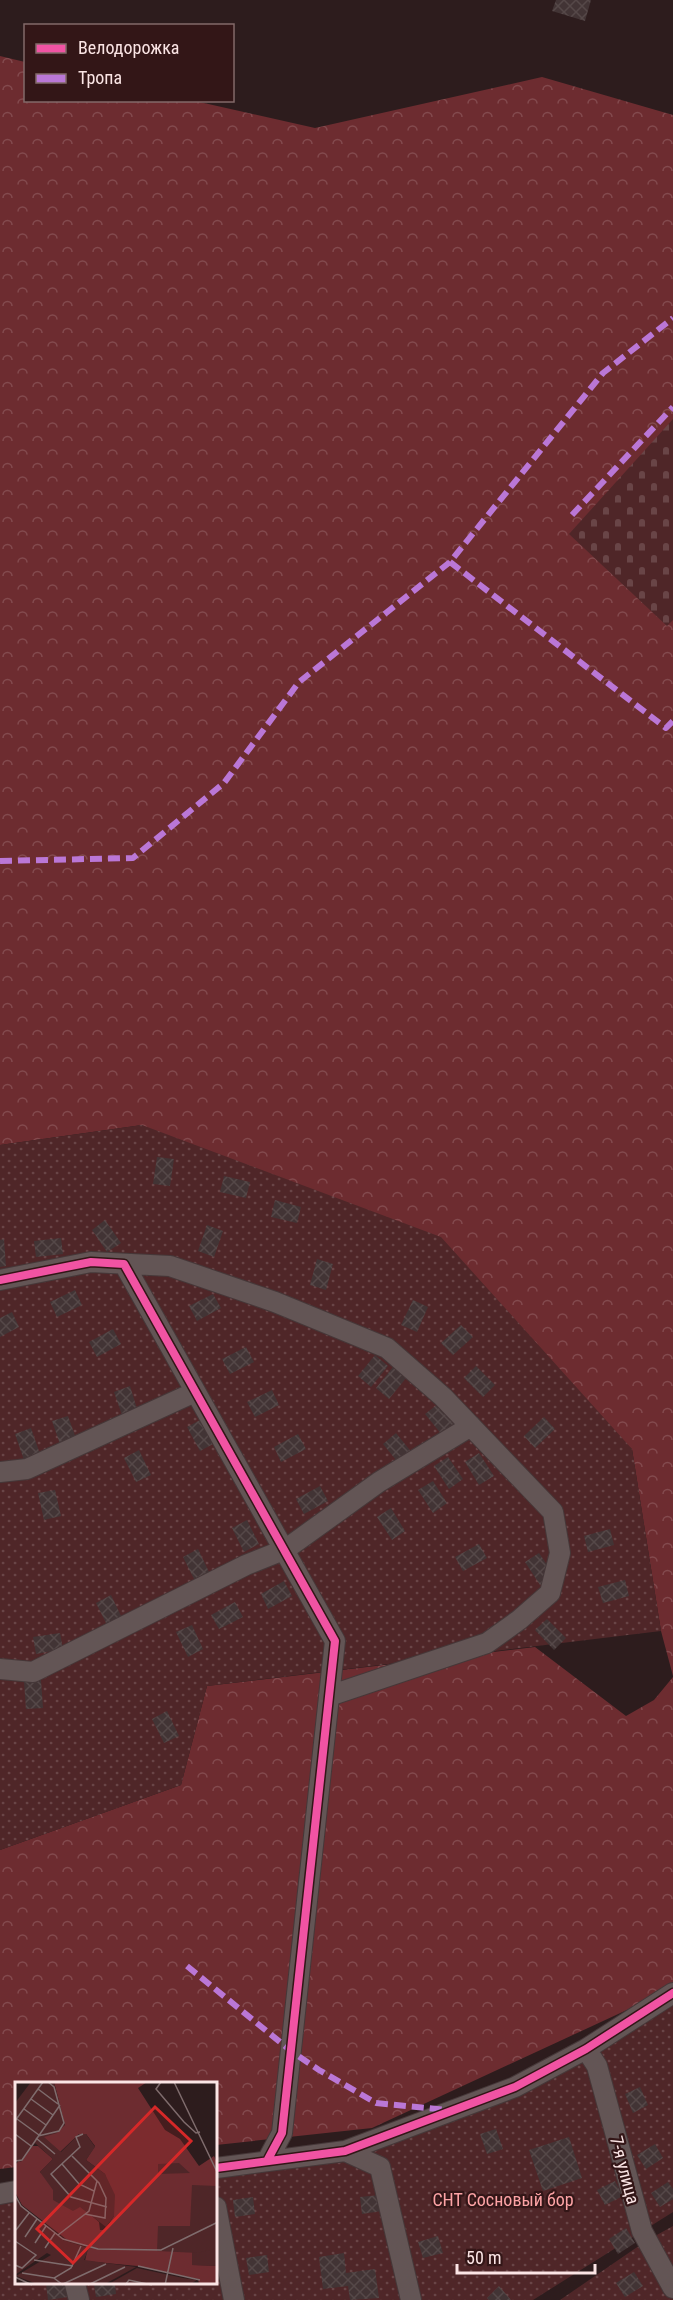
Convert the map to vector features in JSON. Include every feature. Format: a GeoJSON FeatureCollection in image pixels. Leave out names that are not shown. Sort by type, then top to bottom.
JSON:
{"type":"FeatureCollection","features":[{"type":"Feature","properties":{"kind":"street"},"geometry":{"type":"LineString","coordinates":[[0,1280],[91,1262],[170,1266],[275,1302],[387,1348],[443,1397],[553,1512],[560,1553],[550,1593],[487,1643],[329,1696]]}},
{"type":"Feature","properties":{"kind":"street"},"geometry":{"type":"LineString","coordinates":[[124,1264],[286,1549],[335,1641],[282,2133],[267,2161]]}},
{"type":"Feature","properties":{"kind":"street"},"geometry":{"type":"LineString","coordinates":[[0,1472],[27,1469],[195,1392]]}},
{"type":"Feature","properties":{"kind":"street"},"geometry":{"type":"LineString","coordinates":[[0,1669],[33,1672],[246,1565],[286,1549],[379,1482],[471,1426]]}},
{"type":"Feature","properties":{"kind":"street"},"geometry":{"type":"LineString","coordinates":[[218,2168],[345,2151],[515,2087],[586,2049],[673,1993]]}},
{"type":"Feature","properties":{"kind":"street","name":"7-я улица"},"geometry":{"type":"LineString","coordinates":[[586,2049],[597,2066],[642,2231],[673,2288]]}},
{"type":"Feature","properties":{"kind":"street"},"geometry":{"type":"LineString","coordinates":[[345,2151],[380,2166],[411,2300]]}},
{"type":"Feature","properties":{"kind":"street"},"geometry":{"type":"LineString","coordinates":[[0,2194],[15,2192]]}},
{"type":"Feature","properties":{"kind":"street"},"geometry":{"type":"LineString","coordinates":[[218,2217],[234,2300]]}},
{"type":"Feature","properties":{"kind":"street"},"geometry":{"type":"LineString","coordinates":[[75,2285],[79,2300]]}},
{"type":"Feature","properties":{"kind":"green space"},"geometry":{"type":"Polygon","coordinates":[[[0,56],[24,62],[24,102],[199,102],[315,128],[542,77],[673,115],[673,1676],[661,1631],[632,1449],[142,1125],[0,1145],[0,56]]]}},
{"type":"Feature","properties":{"kind":"green space"},"geometry":{"type":"Polygon","coordinates":[[[673,419],[673,620],[667,626],[569,534],[673,419]]]}},
{"type":"Feature","properties":{"kind":"green space"},"geometry":{"type":"Polygon","coordinates":[[[142,1125],[441,1237],[632,1449],[661,1631],[207,1686],[181,1785],[0,1850],[0,1145],[142,1125]]]}},
{"type":"Feature","properties":{"kind":"green space"},"geometry":{"type":"Polygon","coordinates":[[[535,1647],[626,1716],[654,1700],[673,1677],[673,1994],[670,1990],[372,2128],[218,2145],[218,2082],[15,2082],[15,2167],[0,2169],[0,1850],[181,1785],[207,1686],[535,1647]]]}},
{"type":"Feature","properties":{"kind":"green space","name":"СНТ Сосновый бор"},"geometry":{"type":"Polygon","coordinates":[[[673,1999],[673,2212],[533,2300],[0,2300],[0,2190],[15,2189],[15,2285],[218,2285],[218,2172],[356,2161],[673,1999]]]}},
{"type":"Feature","properties":{"kind":"green space"},"geometry":{"type":"Polygon","coordinates":[[[673,2226],[673,2300],[560,2300],[646,2241],[673,2226]]]}},
{"type":"Feature","properties":{"kind":"building"},"geometry":{"type":"Polygon","coordinates":[[[556,0],[591,0],[585,21],[552,11],[556,0]]]}},
{"type":"Feature","properties":{"kind":"building"},"geometry":{"type":"Polygon","coordinates":[[[157,1157],[174,1159],[170,1186],[153,1184],[157,1157]]]}},
{"type":"Feature","properties":{"kind":"building"},"geometry":{"type":"Polygon","coordinates":[[[224,1176],[250,1182],[246,1198],[220,1192],[224,1176]]]}},
{"type":"Feature","properties":{"kind":"building"},"geometry":{"type":"Polygon","coordinates":[[[275,1200],[301,1207],[297,1223],[271,1217],[275,1200]]]}},
{"type":"Feature","properties":{"kind":"building"},"geometry":{"type":"Polygon","coordinates":[[[105,1220],[121,1243],[107,1252],[92,1230],[105,1220]]]}},
{"type":"Feature","properties":{"kind":"building"},"geometry":{"type":"Polygon","coordinates":[[[207,1225],[223,1231],[214,1257],[198,1251],[207,1225]]]}},
{"type":"Feature","properties":{"kind":"building"},"geometry":{"type":"Polygon","coordinates":[[[61,1238],[63,1254],[36,1257],[34,1241],[61,1238]]]}},
{"type":"Feature","properties":{"kind":"building"},"geometry":{"type":"Polygon","coordinates":[[[4,1239],[6,1266],[0,1267],[0,1240],[4,1239]]]}},
{"type":"Feature","properties":{"kind":"building"},"geometry":{"type":"Polygon","coordinates":[[[317,1259],[333,1264],[326,1290],[310,1285],[317,1259]]]}},
{"type":"Feature","properties":{"kind":"building"},"geometry":{"type":"Polygon","coordinates":[[[75,1290],[82,1305],[57,1317],[50,1302],[75,1290]]]}},
{"type":"Feature","properties":{"kind":"building"},"geometry":{"type":"Polygon","coordinates":[[[213,1294],[221,1308],[197,1321],[189,1306],[213,1294]]]}},
{"type":"Feature","properties":{"kind":"building"},"geometry":{"type":"Polygon","coordinates":[[[413,1300],[428,1307],[417,1332],[401,1325],[413,1300]]]}},
{"type":"Feature","properties":{"kind":"building"},"geometry":{"type":"Polygon","coordinates":[[[12,1312],[19,1327],[0,1337],[0,1318],[12,1312]]]}},
{"type":"Feature","properties":{"kind":"building"},"geometry":{"type":"Polygon","coordinates":[[[461,1325],[473,1337],[453,1355],[441,1343],[461,1325]]]}},
{"type":"Feature","properties":{"kind":"building"},"geometry":{"type":"Polygon","coordinates":[[[113,1329],[121,1344],[97,1357],[89,1342],[113,1329]]]}},
{"type":"Feature","properties":{"kind":"building"},"geometry":{"type":"Polygon","coordinates":[[[246,1347],[254,1362],[230,1374],[222,1359],[246,1347]]]}},
{"type":"Feature","properties":{"kind":"building"},"geometry":{"type":"Polygon","coordinates":[[[375,1355],[388,1366],[371,1387],[358,1376],[375,1355]]]}},
{"type":"Feature","properties":{"kind":"building"},"geometry":{"type":"Polygon","coordinates":[[[476,1366],[495,1385],[483,1397],[464,1378],[476,1366]]]}},
{"type":"Feature","properties":{"kind":"building"},"geometry":{"type":"Polygon","coordinates":[[[393,1367],[407,1377],[389,1399],[376,1388],[393,1367]]]}},
{"type":"Feature","properties":{"kind":"building"},"geometry":{"type":"Polygon","coordinates":[[[130,1386],[138,1412],[123,1418],[114,1392],[130,1386]]]}},
{"type":"Feature","properties":{"kind":"building"},"geometry":{"type":"Polygon","coordinates":[[[272,1390],[279,1405],[255,1417],[247,1402],[272,1390]]]}},
{"type":"Feature","properties":{"kind":"building"},"geometry":{"type":"Polygon","coordinates":[[[438,1404],[455,1425],[442,1435],[425,1414],[438,1404]]]}},
{"type":"Feature","properties":{"kind":"building"},"geometry":{"type":"Polygon","coordinates":[[[68,1416],[77,1441],[61,1447],[52,1421],[68,1416]]]}},
{"type":"Feature","properties":{"kind":"building"},"geometry":{"type":"Polygon","coordinates":[[[544,1417],[555,1429],[535,1448],[524,1436],[544,1417]]]}},
{"type":"Feature","properties":{"kind":"building"},"geometry":{"type":"Polygon","coordinates":[[[202,1419],[215,1443],[200,1451],[187,1427],[202,1419]]]}},
{"type":"Feature","properties":{"kind":"building"},"geometry":{"type":"Polygon","coordinates":[[[31,1428],[40,1454],[24,1460],[15,1434],[31,1428]]]}},
{"type":"Feature","properties":{"kind":"building"},"geometry":{"type":"Polygon","coordinates":[[[396,1433],[413,1454],[400,1465],[383,1444],[396,1433]]]}},
{"type":"Feature","properties":{"kind":"building"},"geometry":{"type":"Polygon","coordinates":[[[298,1434],[306,1449],[281,1462],[274,1447],[298,1434]]]}},
{"type":"Feature","properties":{"kind":"building"},"geometry":{"type":"Polygon","coordinates":[[[139,1450],[151,1475],[136,1482],[124,1458],[139,1450]]]}},
{"type":"Feature","properties":{"kind":"building"},"geometry":{"type":"Polygon","coordinates":[[[479,1453],[494,1476],[479,1485],[465,1462],[479,1453]]]}},
{"type":"Feature","properties":{"kind":"building"},"geometry":{"type":"Polygon","coordinates":[[[448,1457],[463,1479],[449,1489],[434,1466],[448,1457]]]}},
{"type":"Feature","properties":{"kind":"building"},"geometry":{"type":"Polygon","coordinates":[[[433,1481],[447,1503],[433,1513],[418,1490],[433,1481]]]}},
{"type":"Feature","properties":{"kind":"building"},"geometry":{"type":"Polygon","coordinates":[[[320,1486],[328,1501],[304,1514],[296,1499],[320,1486]]]}},
{"type":"Feature","properties":{"kind":"building"},"geometry":{"type":"Polygon","coordinates":[[[55,1490],[61,1516],[44,1520],[38,1493],[55,1490]]]}},
{"type":"Feature","properties":{"kind":"building"},"geometry":{"type":"Polygon","coordinates":[[[391,1508],[405,1531],[392,1540],[377,1517],[391,1508]]]}},
{"type":"Feature","properties":{"kind":"building"},"geometry":{"type":"Polygon","coordinates":[[[247,1520],[259,1544],[244,1552],[232,1528],[247,1520]]]}},
{"type":"Feature","properties":{"kind":"building"},"geometry":{"type":"Polygon","coordinates":[[[610,1529],[614,1545],[588,1552],[584,1536],[610,1529]]]}},
{"type":"Feature","properties":{"kind":"building"},"geometry":{"type":"Polygon","coordinates":[[[479,1544],[487,1558],[463,1571],[455,1557],[479,1544]]]}},
{"type":"Feature","properties":{"kind":"building"},"geometry":{"type":"Polygon","coordinates":[[[198,1549],[210,1574],[195,1581],[183,1557],[198,1549]]]}},
{"type":"Feature","properties":{"kind":"building"},"geometry":{"type":"Polygon","coordinates":[[[539,1553],[554,1575],[540,1585],[525,1562],[539,1553]]]}},
{"type":"Feature","properties":{"kind":"building"},"geometry":{"type":"Polygon","coordinates":[[[625,1580],[629,1596],[603,1603],[598,1587],[625,1580]]]}},
{"type":"Feature","properties":{"kind":"building"},"geometry":{"type":"Polygon","coordinates":[[[284,1581],[292,1596],[268,1609],[261,1594],[284,1581]]]}},
{"type":"Feature","properties":{"kind":"building"},"geometry":{"type":"Polygon","coordinates":[[[111,1595],[123,1620],[108,1627],[96,1603],[111,1595]]]}},
{"type":"Feature","properties":{"kind":"building"},"geometry":{"type":"Polygon","coordinates":[[[235,1602],[243,1617],[219,1629],[211,1615],[235,1602]]]}},
{"type":"Feature","properties":{"kind":"building"},"geometry":{"type":"Polygon","coordinates":[[[547,1619],[566,1638],[554,1650],[535,1630],[547,1619]]]}},
{"type":"Feature","properties":{"kind":"building"},"geometry":{"type":"Polygon","coordinates":[[[192,1625],[203,1649],[188,1657],[176,1632],[192,1625]]]}},
{"type":"Feature","properties":{"kind":"building"},"geometry":{"type":"Polygon","coordinates":[[[60,1633],[63,1649],[36,1654],[33,1637],[60,1633]]]}},
{"type":"Feature","properties":{"kind":"building"},"geometry":{"type":"Polygon","coordinates":[[[41,1680],[43,1708],[26,1709],[24,1682],[41,1680]]]}},
{"type":"Feature","properties":{"kind":"building"},"geometry":{"type":"Polygon","coordinates":[[[167,1711],[179,1736],[164,1743],[152,1719],[167,1711]]]}},
{"type":"Feature","properties":{"kind":"building"},"geometry":{"type":"Polygon","coordinates":[[[640,2087],[648,2105],[633,2113],[625,2094],[640,2087]]]}},
{"type":"Feature","properties":{"kind":"building"},"geometry":{"type":"Polygon","coordinates":[[[496,2129],[503,2149],[487,2154],[480,2134],[496,2129]]]}},
{"type":"Feature","properties":{"kind":"building"},"geometry":{"type":"Polygon","coordinates":[[[569,2137],[582,2178],[543,2191],[529,2150],[569,2137]]]}},
{"type":"Feature","properties":{"kind":"building"},"geometry":{"type":"Polygon","coordinates":[[[655,2144],[663,2158],[646,2169],[637,2155],[655,2144]]]}},
{"type":"Feature","properties":{"kind":"building"},"geometry":{"type":"Polygon","coordinates":[[[615,2181],[623,2196],[605,2205],[597,2190],[615,2181]]]}},
{"type":"Feature","properties":{"kind":"building"},"geometry":{"type":"Polygon","coordinates":[[[668,2182],[673,2189],[673,2199],[660,2207],[651,2193],[668,2182]]]}},
{"type":"Feature","properties":{"kind":"building"},"geometry":{"type":"Polygon","coordinates":[[[380,2195],[382,2211],[362,2214],[360,2197],[380,2195]]]}},
{"type":"Feature","properties":{"kind":"building"},"geometry":{"type":"Polygon","coordinates":[[[253,2197],[255,2214],[235,2217],[233,2200],[253,2197]]]}},
{"type":"Feature","properties":{"kind":"building"},"geometry":{"type":"Polygon","coordinates":[[[626,2228],[635,2243],[618,2254],[609,2239],[626,2228]]]}},
{"type":"Feature","properties":{"kind":"building"},"geometry":{"type":"Polygon","coordinates":[[[438,2236],[443,2253],[423,2258],[418,2242],[438,2236]]]}},
{"type":"Feature","properties":{"kind":"building"},"geometry":{"type":"Polygon","coordinates":[[[344,2253],[346,2273],[375,2269],[379,2298],[350,2300],[348,2286],[323,2289],[319,2257],[344,2253]]]}},
{"type":"Feature","properties":{"kind":"building"},"geometry":{"type":"Polygon","coordinates":[[[267,2255],[269,2272],[249,2275],[246,2258],[267,2255]]]}},
{"type":"Feature","properties":{"kind":"building"},"geometry":{"type":"Polygon","coordinates":[[[218,2263],[220,2263],[223,2280],[218,2280],[218,2263]]]}},
{"type":"Feature","properties":{"kind":"building"},"geometry":{"type":"Polygon","coordinates":[[[634,2272],[643,2286],[625,2297],[616,2283],[634,2272]]]}},
{"type":"Feature","properties":{"kind":"building"},"geometry":{"type":"Polygon","coordinates":[[[46,2285],[67,2285],[68,2297],[48,2300],[46,2285]]]}},
{"type":"Feature","properties":{"kind":"building"},"geometry":{"type":"Polygon","coordinates":[[[94,2285],[115,2285],[116,2294],[96,2297],[94,2285]]]}},
{"type":"Feature","properties":{"kind":"building"},"geometry":{"type":"Polygon","coordinates":[[[499,2286],[511,2300],[489,2300],[487,2298],[499,2286]]]}},
{"type":"Feature","properties":{"kind":"marked path"},"geometry":{"type":"LineString","coordinates":[[0,861],[133,858],[224,783],[299,682],[450,562],[603,373],[673,318]]}},
{"type":"Feature","properties":{"kind":"marked path"},"geometry":{"type":"LineString","coordinates":[[572,515],[673,407]]}},
{"type":"Feature","properties":{"kind":"marked path"},"geometry":{"type":"LineString","coordinates":[[450,562],[666,728],[673,721]]}},
{"type":"Feature","properties":{"kind":"marked path"},"geometry":{"type":"LineString","coordinates":[[187,1966],[291,2051],[376,2103],[448,2110]]}},
{"type":"Feature","properties":{"kind":"cycle path"},"geometry":{"type":"LineString","coordinates":[[0,1280],[91,1262],[124,1264],[335,1641],[282,2133],[267,2161]]}},
{"type":"Feature","properties":{"kind":"cycle path"},"geometry":{"type":"LineString","coordinates":[[218,2168],[345,2151],[515,2087],[586,2049],[673,1993]]}}]}
